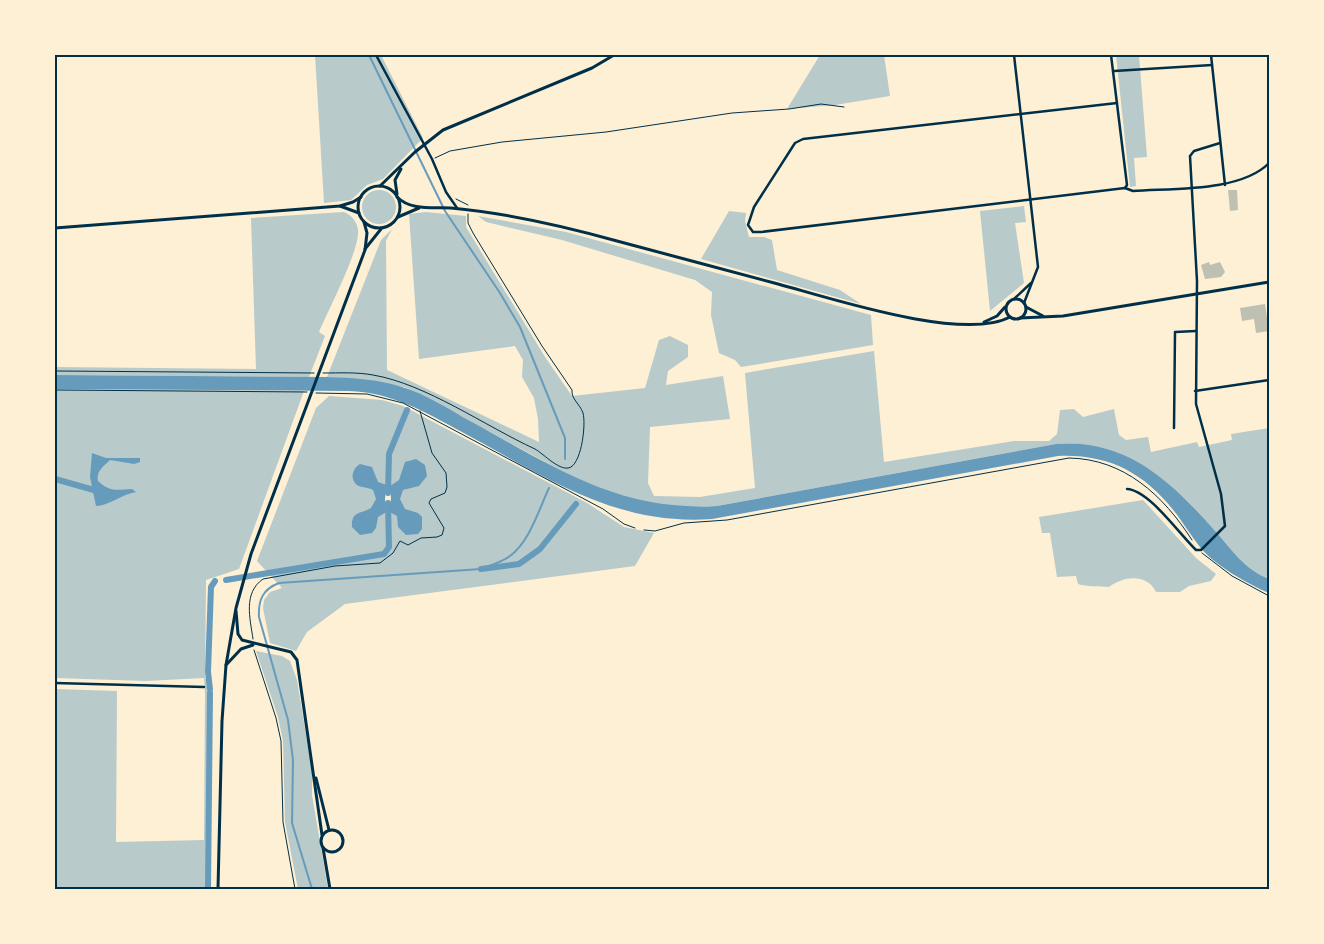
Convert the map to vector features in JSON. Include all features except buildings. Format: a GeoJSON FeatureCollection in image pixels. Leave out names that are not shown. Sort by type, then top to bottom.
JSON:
{"type":"FeatureCollection","features":[{"type":"Feature","properties":{"kind":"street"},"geometry":{"type":"LineString","coordinates":[[376,55],[432,160],[446,192],[458,209]]}},
{"type":"Feature","properties":{"kind":"street"},"geometry":{"type":"LineString","coordinates":[[55,228],[340,206],[353,202],[369,189],[380,186],[426,142],[443,130],[592,68],[614,55]]}},
{"type":"Feature","properties":{"kind":"street"},"geometry":{"type":"LineString","coordinates":[[1014,55],[1038,267],[1025,305],[1025,313],[1020,318]]}},
{"type":"Feature","properties":{"kind":"street"},"geometry":{"type":"LineString","coordinates":[[1111,55],[1127,185],[1125,188]]}},
{"type":"Feature","properties":{"kind":"street"},"geometry":{"type":"LineString","coordinates":[[1211,55],[1225,185]]}},
{"type":"Feature","properties":{"kind":"street"},"geometry":{"type":"LineString","coordinates":[[1113,71],[1212,64]]}},
{"type":"Feature","properties":{"kind":"street"},"geometry":{"type":"LineString","coordinates":[[1117,103],[803,138],[795,143],[754,207],[748,220],[750,229],[761,232],[1125,188],[1133,191],[1225,185],[1261,170],[1269,163]]}},
{"type":"Feature","properties":{"kind":"street"},"geometry":{"type":"LineString","coordinates":[[1127,489],[1137,491],[1171,522],[1195,549],[1200,550],[1222,530],[1226,522],[1223,504],[1197,409],[1195,391],[1196,293],[1191,153],[1212,144],[1220,144]]}},
{"type":"Feature","properties":{"kind":"street"},"geometry":{"type":"LineString","coordinates":[[365,250],[382,228],[394,222],[398,216],[400,206],[395,180],[402,166]]}},
{"type":"Feature","properties":{"kind":"street"},"geometry":{"type":"LineString","coordinates":[[380,186],[390,189],[407,205],[458,209],[520,218],[645,248],[888,314],[934,322],[981,323],[995,322],[1010,317],[1048,317],[1112,309],[1196,293],[1269,282]]}},
{"type":"Feature","properties":{"kind":"street"},"geometry":{"type":"LineString","coordinates":[[218,889],[220,778],[226,665],[236,608],[251,554],[365,250],[367,233],[359,213],[361,197]]}},
{"type":"Feature","properties":{"kind":"street"},"geometry":{"type":"LineString","coordinates":[[340,206],[359,213]]}},
{"type":"Feature","properties":{"kind":"street"},"geometry":{"type":"LineString","coordinates":[[398,216],[422,207]]}},
{"type":"Feature","properties":{"kind":"street"},"geometry":{"type":"LineString","coordinates":[[364,222],[370,226],[382,228]]}},
{"type":"Feature","properties":{"kind":"street"},"geometry":{"type":"LineString","coordinates":[[981,323],[994,318],[1032,282]]}},
{"type":"Feature","properties":{"kind":"street"},"geometry":{"type":"LineString","coordinates":[[1014,299],[1025,305],[1032,312],[1048,317]]}},
{"type":"Feature","properties":{"kind":"street"},"geometry":{"type":"LineString","coordinates":[[1006,307],[1010,317]]}},
{"type":"Feature","properties":{"kind":"street"},"geometry":{"type":"LineString","coordinates":[[1174,428],[1175,332],[1196,331]]}},
{"type":"Feature","properties":{"kind":"street"},"geometry":{"type":"LineString","coordinates":[[1195,391],[1269,380]]}},
{"type":"Feature","properties":{"kind":"street"},"geometry":{"type":"LineString","coordinates":[[236,608],[238,634],[242,640],[291,652],[296,660],[330,889]]}},
{"type":"Feature","properties":{"kind":"street"},"geometry":{"type":"LineString","coordinates":[[226,665],[242,650],[253,644]]}},
{"type":"Feature","properties":{"kind":"street"},"geometry":{"type":"LineString","coordinates":[[55,683],[204,687]]}},
{"type":"Feature","properties":{"kind":"street"},"geometry":{"type":"LineString","coordinates":[[312,763],[329,830]]}},
{"type":"Feature","properties":{"kind":"street"},"geometry":{"type":"LineString","coordinates":[[322,835],[329,830],[339,832],[343,840],[340,849],[330,852],[325,859]]}},
{"type":"Feature","properties":{"kind":"street"},"geometry":{"type":"LineString","coordinates":[[323,848],[330,852]]}},
{"type":"Feature","properties":{"kind":"path"},"geometry":{"type":"LineString","coordinates":[[440,155],[502,142],[606,132],[732,113],[789,110],[821,104],[844,106]]}},
{"type":"Feature","properties":{"kind":"path"},"geometry":{"type":"LineString","coordinates":[[55,371],[371,375],[419,390],[538,450],[567,468],[575,464],[579,456],[584,426],[582,411],[572,396],[572,390],[537,339],[471,227]]}},
{"type":"Feature","properties":{"kind":"path"},"geometry":{"type":"LineString","coordinates":[[55,390],[356,393],[395,400],[420,411],[603,509],[624,524],[635,528]]}},
{"type":"Feature","properties":{"kind":"path"},"geometry":{"type":"LineString","coordinates":[[295,889],[283,822],[281,741],[276,718],[254,651],[250,622],[250,600],[258,583],[269,577],[316,569],[380,562],[393,554],[400,541],[408,545],[420,538],[437,537],[442,534],[444,528],[429,503],[431,499],[445,493],[447,477],[430,448],[420,411]]}},
{"type":"Feature","properties":{"kind":"path"},"geometry":{"type":"LineString","coordinates":[[644,530],[655,531],[684,523],[727,520],[1059,458],[1078,458],[1109,464],[1138,479],[1177,518],[1200,550],[1232,576],[1269,596]]}},
{"type":"Feature","properties":{"kind":"shaded area"},"geometry":{"type":"Polygon","coordinates":[[[315,55],[381,55],[423,138],[383,179],[367,185],[351,200],[324,203],[315,55]]]}},
{"type":"Feature","properties":{"kind":"shaded area"},"geometry":{"type":"Polygon","coordinates":[[[820,55],[884,55],[890,96],[835,105],[787,109],[820,55]]]}},
{"type":"Feature","properties":{"kind":"shaded area"},"geometry":{"type":"Polygon","coordinates":[[[1116,55],[1139,55],[1147,157],[1134,158],[1136,186],[1130,187],[1116,55]]]}},
{"type":"Feature","properties":{"kind":"shaded area"},"geometry":{"type":"Polygon","coordinates":[[[379,190],[386,191],[391,195],[395,200],[395,214],[391,219],[386,223],[379,224],[372,223],[367,219],[363,214],[362,207],[363,200],[367,195],[372,191],[379,190]]]}},
{"type":"Feature","properties":{"kind":"shaded area"},"geometry":{"type":"Polygon","coordinates":[[[1024,206],[1026,222],[1015,223],[1024,283],[990,311],[980,211],[1024,206]]]}},
{"type":"Feature","properties":{"kind":"shaded area"},"geometry":{"type":"Polygon","coordinates":[[[729,211],[746,213],[745,221],[749,237],[764,237],[772,240],[777,270],[840,290],[861,304],[701,259],[729,211]]]}},
{"type":"Feature","properties":{"kind":"shaded area"},"geometry":{"type":"Polygon","coordinates":[[[344,212],[356,223],[358,230],[357,242],[348,268],[319,332],[325,336],[309,377],[55,375],[55,367],[256,369],[251,218],[344,212]]]}},
{"type":"Feature","properties":{"kind":"shaded area"},"geometry":{"type":"Polygon","coordinates":[[[426,212],[466,216],[466,227],[545,357],[572,396],[645,388],[659,340],[670,336],[688,345],[688,357],[668,371],[666,385],[723,376],[730,419],[650,427],[648,483],[654,496],[700,497],[755,488],[745,373],[874,351],[884,462],[1014,441],[1049,441],[1057,434],[1060,410],[1074,409],[1083,417],[1114,409],[1119,435],[1126,440],[1148,437],[1151,452],[1197,442],[1199,447],[1232,440],[1231,434],[1269,428],[1269,579],[1246,565],[1182,496],[1165,481],[1146,467],[1126,456],[1105,448],[1081,444],[1056,444],[717,506],[677,507],[636,501],[584,483],[404,387],[327,377],[381,240],[392,229],[386,241],[387,370],[539,442],[538,419],[534,398],[522,377],[523,360],[515,346],[419,359],[409,214],[426,212]]]}},
{"type":"Feature","properties":{"kind":"shaded area"},"geometry":{"type":"Polygon","coordinates":[[[478,216],[566,232],[871,315],[873,345],[741,367],[735,360],[719,353],[711,315],[712,292],[695,280],[562,240],[486,222],[478,216]]]}},
{"type":"Feature","properties":{"kind":"shaded area"},"geometry":{"type":"Polygon","coordinates":[[[55,389],[304,391],[239,569],[206,580],[205,678],[209,682],[206,889],[55,889],[55,689],[117,691],[116,842],[204,840],[205,694],[204,678],[146,681],[55,678],[55,389]]]}},
{"type":"Feature","properties":{"kind":"shaded area"},"geometry":{"type":"Polygon","coordinates":[[[329,396],[382,400],[403,406],[587,503],[624,527],[654,533],[635,566],[345,604],[307,632],[296,651],[270,643],[263,608],[264,600],[270,592],[282,588],[257,561],[316,408],[329,396]]]}},
{"type":"Feature","properties":{"kind":"shaded area"},"geometry":{"type":"Polygon","coordinates":[[[1143,500],[1196,558],[1216,574],[1211,581],[1189,586],[1180,592],[1156,592],[1152,586],[1141,579],[1121,580],[1109,587],[1078,584],[1076,576],[1057,577],[1050,533],[1042,533],[1039,517],[1143,500]]]}},
{"type":"Feature","properties":{"kind":"shaded area"},"geometry":{"type":"Polygon","coordinates":[[[256,651],[282,656],[290,661],[297,680],[312,771],[312,795],[328,889],[298,889],[285,822],[283,741],[278,717],[256,651]]]}},
{"type":"Feature","properties":{"kind":"water"},"geometry":{"type":"Polygon","coordinates":[[[55,375],[327,377],[356,378],[393,384],[428,398],[587,483],[617,494],[648,502],[681,506],[717,506],[1056,444],[1081,444],[1105,448],[1126,456],[1146,467],[1182,496],[1246,565],[1269,579],[1269,593],[1251,585],[1206,554],[1166,501],[1140,478],[1111,463],[1095,459],[1077,456],[1058,456],[712,519],[676,519],[643,515],[581,495],[407,404],[379,395],[349,391],[55,389],[55,375]]]}},
{"type":"Feature","properties":{"kind":"water"},"geometry":{"type":"Polygon","coordinates":[[[92,453],[106,458],[140,458],[140,462],[134,464],[110,460],[98,474],[98,481],[110,489],[132,489],[136,492],[96,506],[90,477],[92,453]]]}},
{"type":"Feature","properties":{"kind":"water"},"geometry":{"type":"Polygon","coordinates":[[[416,459],[425,465],[427,476],[419,486],[403,490],[400,499],[405,509],[418,513],[422,517],[422,529],[418,534],[406,535],[398,527],[397,516],[388,511],[378,517],[376,528],[372,533],[360,535],[352,527],[353,518],[357,514],[371,508],[376,499],[373,490],[357,485],[353,479],[355,468],[360,464],[372,467],[378,482],[390,486],[399,480],[405,462],[416,459]]]}},
{"type":"Feature","properties":{"kind":"pier"},"geometry":{"type":"Polygon","coordinates":[[[386,483],[389,484],[391,497],[390,514],[386,514],[386,483]]]}},
{"type":"Feature","properties":{"kind":"waterway"},"geometry":{"type":"LineString","coordinates":[[369,55],[445,211],[500,293],[520,327],[565,438],[565,459]]}},
{"type":"Feature","properties":{"kind":"waterway"},"geometry":{"type":"LineString","coordinates":[[388,493],[389,454],[407,410]]}},
{"type":"Feature","properties":{"kind":"waterway"},"geometry":{"type":"LineString","coordinates":[[55,479],[94,490]]}},
{"type":"Feature","properties":{"kind":"waterway"},"geometry":{"type":"LineString","coordinates":[[312,889],[292,823],[293,760],[288,720],[259,617],[259,605],[265,592],[279,583],[481,569],[492,565],[510,556],[523,542],[549,488]]}},
{"type":"Feature","properties":{"kind":"waterway"},"geometry":{"type":"LineString","coordinates":[[226,580],[384,554],[389,547],[388,503]]}},
{"type":"Feature","properties":{"kind":"waterway"},"geometry":{"type":"LineString","coordinates":[[481,569],[519,564],[540,549],[576,504]]}},
{"type":"Feature","properties":{"kind":"waterway"},"geometry":{"type":"LineString","coordinates":[[210,689],[208,672],[211,587],[215,581]]}},
{"type":"Feature","properties":{"kind":"waterway"},"geometry":{"type":"LineString","coordinates":[[208,889],[210,693]]}}]}
